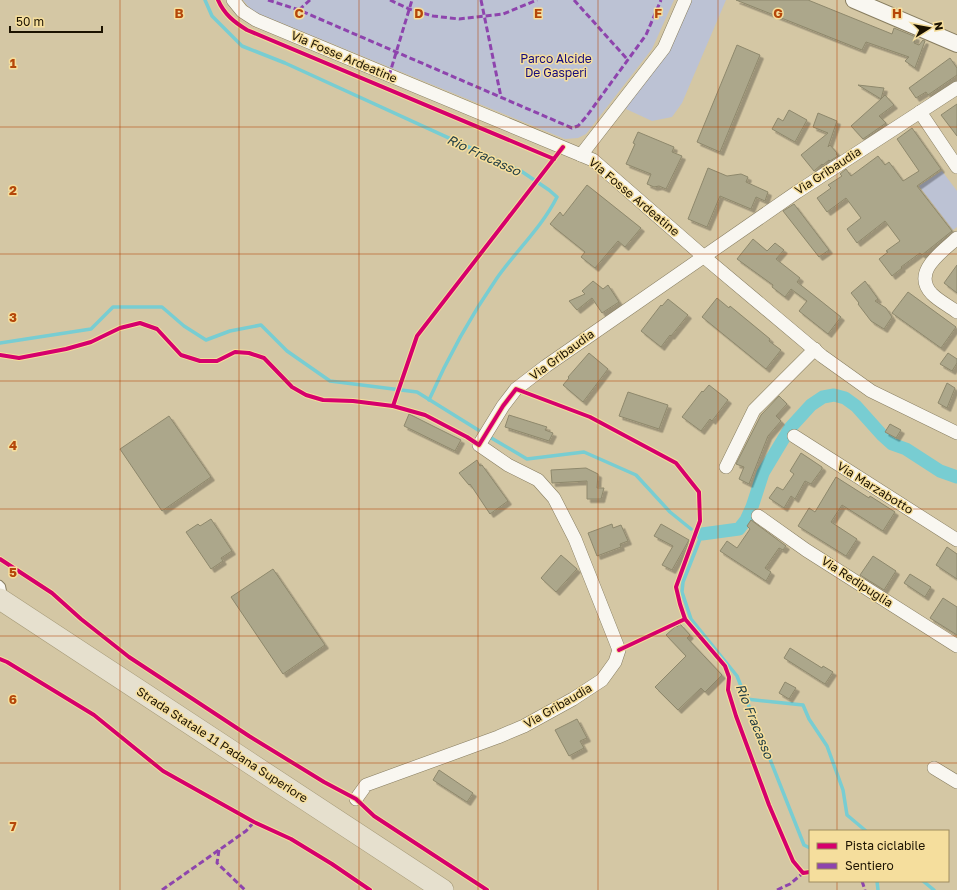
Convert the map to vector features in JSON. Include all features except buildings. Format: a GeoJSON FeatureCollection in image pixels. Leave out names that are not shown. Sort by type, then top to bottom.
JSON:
{"type":"FeatureCollection","features":[{"type":"Feature","properties":{"kind":"highway","name":"Strada Statale 11 Padana Superiore"},"geometry":{"type":"LineString","coordinates":[[1,600],[419,890]]}},
{"type":"Feature","properties":{"kind":"highway","name":"Strada Statale 11 Padana Superiore"},"geometry":{"type":"LineString","coordinates":[[1,600],[443,890]]}},
{"type":"Feature","properties":{"kind":"street","name":"Via Fosse Ardeatine"},"geometry":{"type":"LineString","coordinates":[[234,0],[242,12],[256,20],[593,160],[703,256],[815,349],[871,391],[957,433]]}},
{"type":"Feature","properties":{"kind":"street"},"geometry":{"type":"LineString","coordinates":[[581,155],[664,48],[685,0]]}},
{"type":"Feature","properties":{"kind":"street"},"geometry":{"type":"LineString","coordinates":[[854,0],[957,44]]}},
{"type":"Feature","properties":{"kind":"street","name":"Via Gribaudia"},"geometry":{"type":"LineString","coordinates":[[356,799],[366,785],[498,737],[524,726],[573,699],[602,680],[615,662],[619,650],[574,539],[554,498],[538,480],[508,465],[479,445],[516,389],[546,366],[703,256],[797,192],[957,88]]}},
{"type":"Feature","properties":{"kind":"street"},"geometry":{"type":"LineString","coordinates":[[920,112],[957,167]]}},
{"type":"Feature","properties":{"kind":"street"},"geometry":{"type":"LineString","coordinates":[[957,238],[930,263],[925,272],[924,280],[929,291],[957,312]]}},
{"type":"Feature","properties":{"kind":"street"},"geometry":{"type":"LineString","coordinates":[[726,467],[754,410],[815,349]]}},
{"type":"Feature","properties":{"kind":"street","name":"Via Marzabotto"},"geometry":{"type":"LineString","coordinates":[[794,436],[957,540]]}},
{"type":"Feature","properties":{"kind":"street","name":"Via Redipuglia"},"geometry":{"type":"LineString","coordinates":[[758,516],[806,550],[957,646]]}},
{"type":"Feature","properties":{"kind":"street"},"geometry":{"type":"LineString","coordinates":[[934,768],[957,782]]}},
{"type":"Feature","properties":{"kind":"green space","name":"Parco Alcide De Gasperi"},"geometry":{"type":"Polygon","coordinates":[[[243,0],[674,0],[652,49],[586,134],[578,138],[565,139],[252,11],[243,0]]]}},
{"type":"Feature","properties":{"kind":"green space"},"geometry":{"type":"Polygon","coordinates":[[[691,0],[726,0],[682,103],[672,117],[652,121],[626,109],[631,98],[691,0]]]}},
{"type":"Feature","properties":{"kind":"green space"},"geometry":{"type":"Polygon","coordinates":[[[942,171],[957,191],[957,227],[953,230],[919,186],[942,171]]]}},
{"type":"Feature","properties":{"kind":"waterway","name":"Rio Fracasso"},"geometry":{"type":"LineString","coordinates":[[205,0],[212,16],[242,46],[285,63],[521,171],[557,197],[544,219],[504,268],[478,307],[444,368],[429,400]]}},
{"type":"Feature","properties":{"kind":"waterway"},"geometry":{"type":"LineString","coordinates":[[0,343],[91,329],[113,307],[162,307],[184,326],[206,340],[230,331],[261,325],[287,351],[330,381],[417,392],[483,433]]}},
{"type":"Feature","properties":{"kind":"waterway"},"geometry":{"type":"LineString","coordinates":[[702,534],[739,529],[746,520],[752,507],[763,473],[790,428],[811,405],[823,397],[834,395],[845,398],[856,406],[892,444],[906,449],[940,471],[957,477]]}},
{"type":"Feature","properties":{"kind":"waterway"},"geometry":{"type":"LineString","coordinates":[[488,436],[527,459],[584,452],[636,475],[670,512],[691,529]]}},
{"type":"Feature","properties":{"kind":"waterway","name":"Rio Fracasso"},"geometry":{"type":"LineString","coordinates":[[702,534],[683,582],[682,592],[691,619],[737,676],[804,845],[809,848]]}},
{"type":"Feature","properties":{"kind":"waterway"},"geometry":{"type":"LineString","coordinates":[[746,699],[803,705],[809,719],[827,746],[843,790],[847,815],[865,830]]}},
{"type":"Feature","properties":{"kind":"waterway","name":"Rio Fracasso"},"geometry":{"type":"LineString","coordinates":[[877,882],[878,890]]}},
{"type":"Feature","properties":{"kind":"waterway"},"geometry":{"type":"LineString","coordinates":[[924,882],[934,890]]}},
{"type":"Feature","properties":{"kind":"marked path"},"geometry":{"type":"LineString","coordinates":[[268,0],[299,10],[572,128],[578,126],[586,117],[646,35],[661,0]]}},
{"type":"Feature","properties":{"kind":"marked path"},"geometry":{"type":"LineString","coordinates":[[299,10],[310,0]]}},
{"type":"Feature","properties":{"kind":"marked path"},"geometry":{"type":"LineString","coordinates":[[390,0],[409,9],[433,16],[459,19],[503,14],[537,0]]}},
{"type":"Feature","properties":{"kind":"marked path"},"geometry":{"type":"LineString","coordinates":[[389,76],[412,0]]}},
{"type":"Feature","properties":{"kind":"marked path"},"geometry":{"type":"LineString","coordinates":[[481,0],[501,97]]}},
{"type":"Feature","properties":{"kind":"marked path"},"geometry":{"type":"LineString","coordinates":[[574,0],[627,59]]}},
{"type":"Feature","properties":{"kind":"marked path"},"geometry":{"type":"LineString","coordinates":[[162,890],[246,831],[254,822]]}},
{"type":"Feature","properties":{"kind":"marked path"},"geometry":{"type":"LineString","coordinates":[[219,850],[217,863],[245,890]]}},
{"type":"Feature","properties":{"kind":"marked path"},"geometry":{"type":"LineString","coordinates":[[777,890],[790,884],[803,873]]}},
{"type":"Feature","properties":{"kind":"marked path"},"geometry":{"type":"LineString","coordinates":[[862,882],[865,890]]}},
{"type":"Feature","properties":{"kind":"cycle path"},"geometry":{"type":"LineString","coordinates":[[218,0],[230,17],[247,30],[554,159]]}},
{"type":"Feature","properties":{"kind":"cycle path"},"geometry":{"type":"LineString","coordinates":[[393,406],[417,336],[563,147]]}},
{"type":"Feature","properties":{"kind":"cycle path"},"geometry":{"type":"LineString","coordinates":[[0,355],[19,358],[66,349],[91,342],[120,328],[140,323],[157,329],[181,355],[200,361],[217,361],[235,352],[249,353],[264,358],[292,387],[306,395],[323,400],[353,401],[393,406],[425,415],[479,445],[503,406],[516,389],[590,417],[676,463],[699,492],[700,521],[676,587],[680,604],[685,619],[725,666],[729,677],[728,690],[736,716],[769,805],[793,861],[803,873],[809,872]]}},
{"type":"Feature","properties":{"kind":"cycle path"},"geometry":{"type":"LineString","coordinates":[[0,559],[52,593],[81,619],[129,657],[249,736],[324,782],[356,799],[374,816],[487,890]]}},
{"type":"Feature","properties":{"kind":"cycle path"},"geometry":{"type":"LineString","coordinates":[[619,650],[685,619]]}},
{"type":"Feature","properties":{"kind":"cycle path"},"geometry":{"type":"LineString","coordinates":[[0,659],[94,715],[163,771],[254,822],[291,839],[332,864],[370,890]]}}]}
